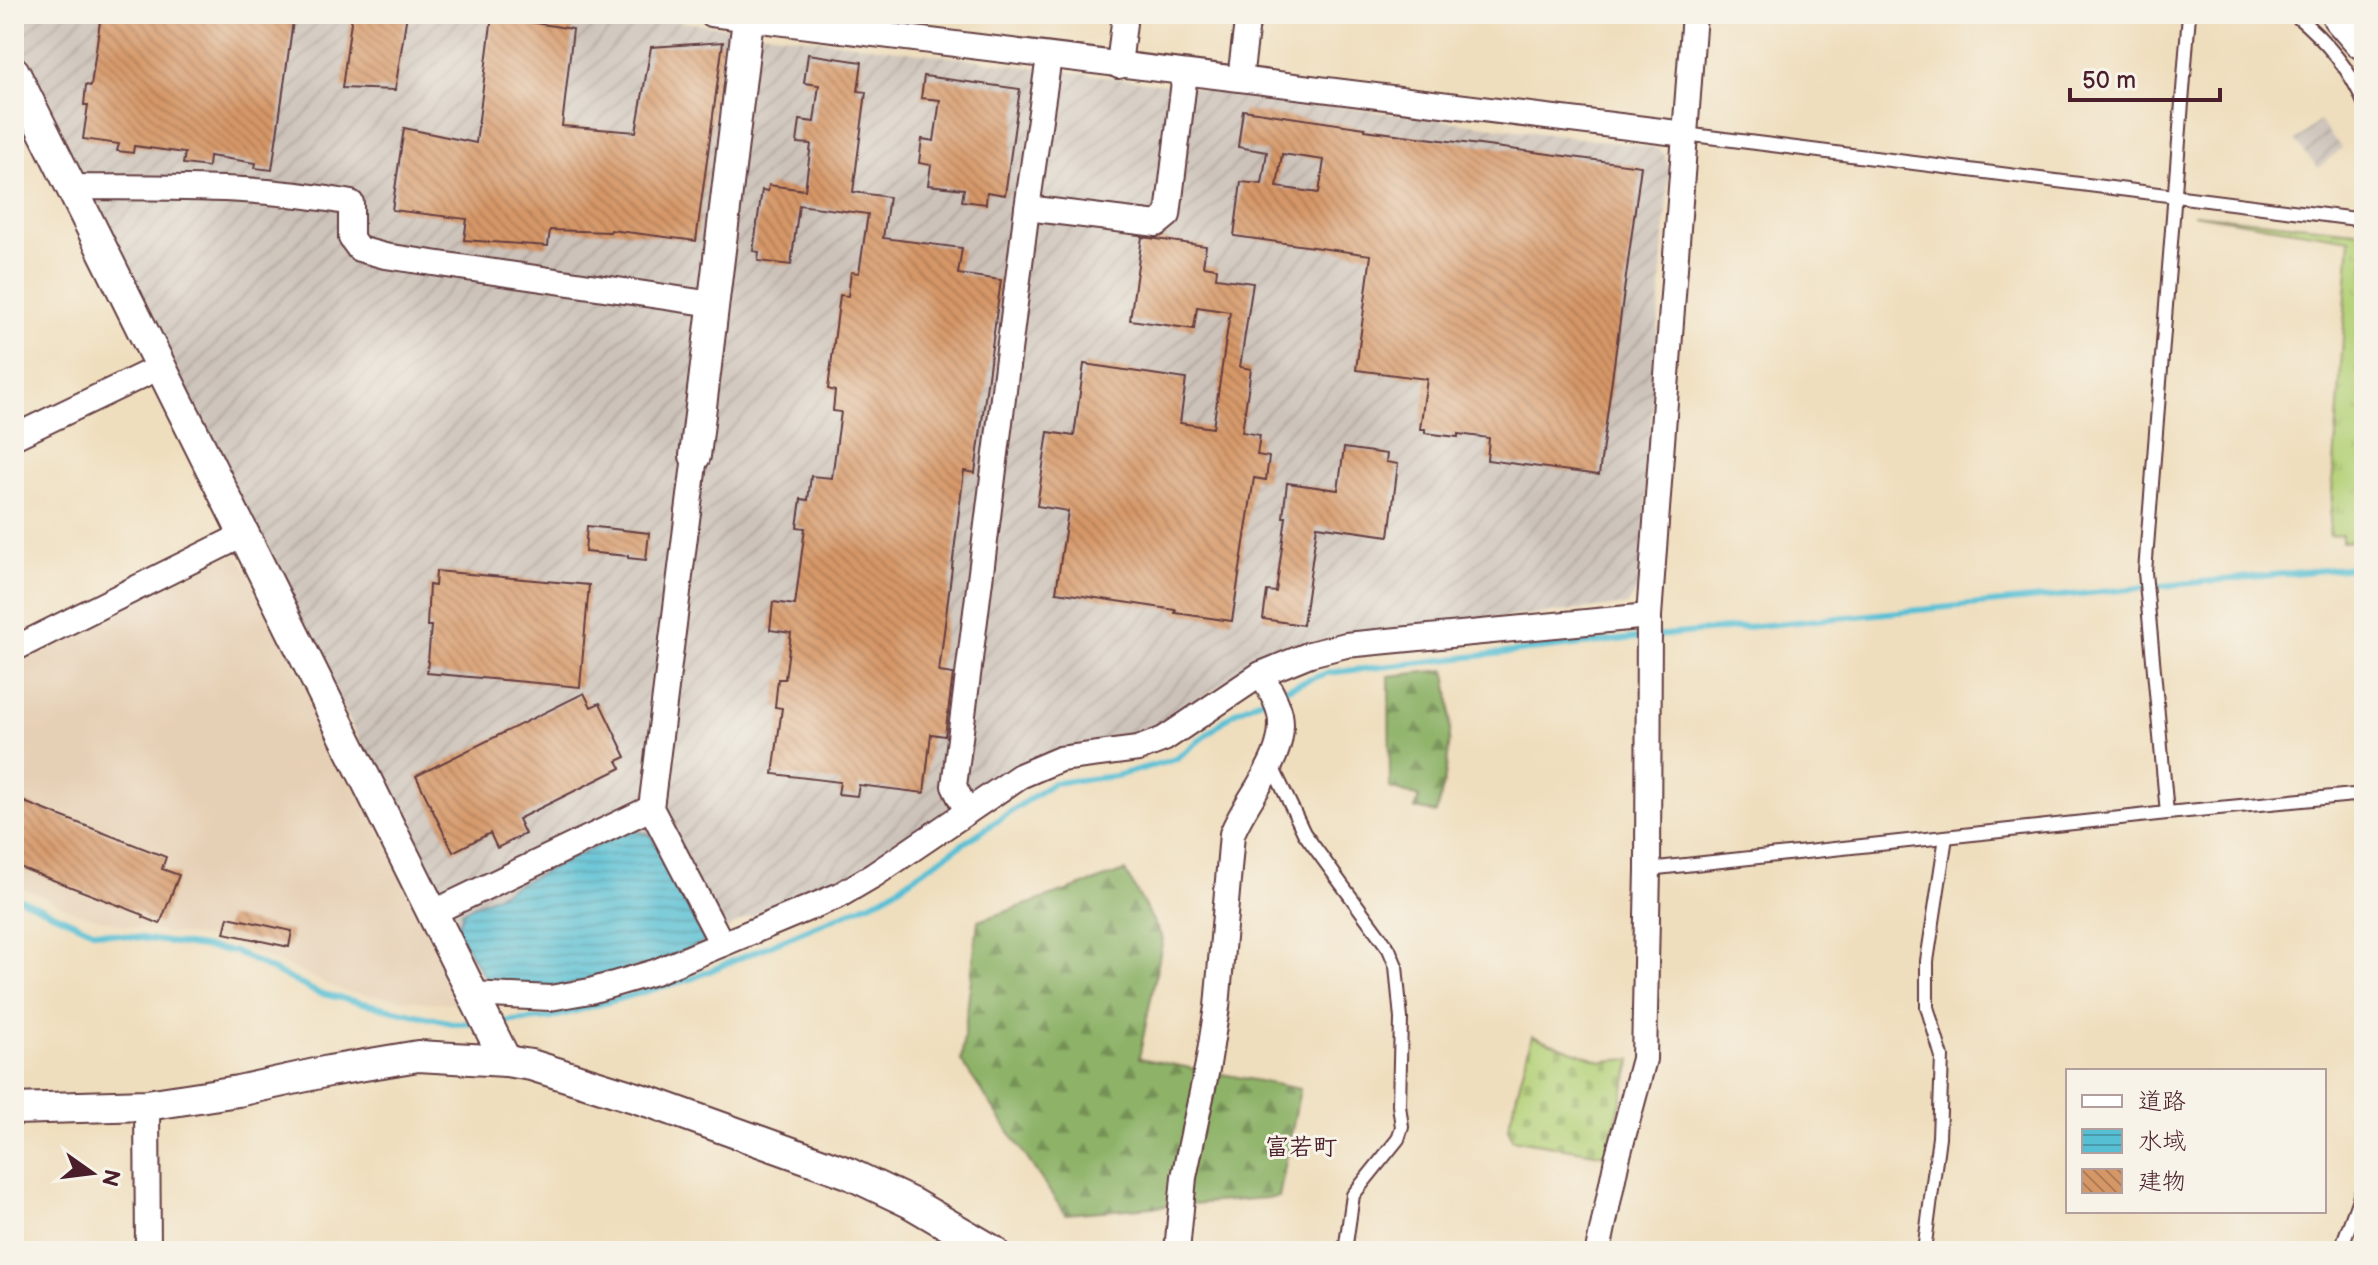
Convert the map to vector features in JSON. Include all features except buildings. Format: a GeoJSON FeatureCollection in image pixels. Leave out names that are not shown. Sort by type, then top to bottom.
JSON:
{"type":"FeatureCollection","features":[{"type":"Feature","properties":{"kind":"highway"},"geometry":{"type":"LineString","coordinates":[[2344,14],[2364,37]]}},
{"type":"Feature","properties":{"kind":"street"},"geometry":{"type":"LineString","coordinates":[[711,14],[748,19],[834,22],[1049,57],[1685,134]]}},
{"type":"Feature","properties":{"kind":"street"},"geometry":{"type":"LineString","coordinates":[[1119,66],[1125,14]]}},
{"type":"Feature","properties":{"kind":"street"},"geometry":{"type":"LineString","coordinates":[[1240,79],[1248,14]]}},
{"type":"Feature","properties":{"kind":"street"},"geometry":{"type":"LineString","coordinates":[[1598,1251],[1617,1159],[1644,1059],[1649,631],[1694,14]]}},
{"type":"Feature","properties":{"kind":"street"},"geometry":{"type":"LineString","coordinates":[[722,944],[651,808],[748,19]]}},
{"type":"Feature","properties":{"kind":"street"},"geometry":{"type":"LineString","coordinates":[[967,812],[954,786],[1049,57]]}},
{"type":"Feature","properties":{"kind":"street"},"geometry":{"type":"LineString","coordinates":[[14,72],[506,1061]]}},
{"type":"Feature","properties":{"kind":"street"},"geometry":{"type":"LineString","coordinates":[[1027,208],[1157,224],[1168,215],[1185,73]]}},
{"type":"Feature","properties":{"kind":"street"},"geometry":{"type":"LineString","coordinates":[[72,187],[229,188],[316,196],[351,203],[351,238],[359,249],[400,258],[713,304]]}},
{"type":"Feature","properties":{"kind":"street"},"geometry":{"type":"LineString","coordinates":[[14,437],[160,367]]}},
{"type":"Feature","properties":{"kind":"street"},"geometry":{"type":"LineString","coordinates":[[14,649],[243,535]]}},
{"type":"Feature","properties":{"kind":"street"},"geometry":{"type":"LineString","coordinates":[[482,1013],[590,991],[655,972],[840,895],[1020,776],[1060,759],[1138,749],[1164,739],[1269,689],[1310,654],[1346,645],[1649,631]]}},
{"type":"Feature","properties":{"kind":"street"},"geometry":{"type":"LineString","coordinates":[[1177,1251],[1184,1177],[1217,1007],[1232,834],[1271,763],[1281,728],[1269,689]]}},
{"type":"Feature","properties":{"kind":"street"},"geometry":{"type":"LineString","coordinates":[[432,913],[651,808]]}},
{"type":"Feature","properties":{"kind":"street"},"geometry":{"type":"LineString","coordinates":[[14,1109],[147,1105],[238,1091],[418,1056],[506,1061],[531,1065],[653,1103],[848,1173],[911,1203],[993,1251]]}},
{"type":"Feature","properties":{"kind":"street"},"geometry":{"type":"LineString","coordinates":[[147,1105],[148,1251]]}},
{"type":"Feature","properties":{"kind":"lane"},"geometry":{"type":"LineString","coordinates":[[2167,813],[2145,579],[2189,14]]}},
{"type":"Feature","properties":{"kind":"lane"},"geometry":{"type":"LineString","coordinates":[[2294,14],[2340,60],[2364,103]]}},
{"type":"Feature","properties":{"kind":"lane"},"geometry":{"type":"LineString","coordinates":[[1685,134],[2364,220]]}},
{"type":"Feature","properties":{"kind":"lane"},"geometry":{"type":"LineString","coordinates":[[1271,763],[1304,833],[1389,949],[1396,966],[1401,1019],[1399,1105],[1402,1127],[1398,1139],[1353,1195],[1345,1251]]}},
{"type":"Feature","properties":{"kind":"lane"},"geometry":{"type":"LineString","coordinates":[[1648,869],[2364,794]]}},
{"type":"Feature","properties":{"kind":"lane"},"geometry":{"type":"LineString","coordinates":[[1924,1251],[1939,1137],[1942,1057],[1927,1007],[1927,961],[1946,837]]}},
{"type":"Feature","properties":{"kind":"lane"},"geometry":{"type":"LineString","coordinates":[[2340,1251],[2364,1185]]}},
{"type":"Feature","properties":{"kind":"shaded area"},"geometry":{"type":"Polygon","coordinates":[[[14,14],[621,14],[1657,148],[1664,154],[1669,169],[1640,586],[1627,605],[1363,632],[1300,645],[1263,659],[1141,735],[1017,765],[876,861],[835,882],[738,922],[705,942],[488,986],[454,930],[14,49],[14,14]]]}},
{"type":"Feature","properties":{"kind":"shaded area"},"geometry":{"type":"Polygon","coordinates":[[[2319,121],[2342,148],[2318,168],[2295,141],[2319,121]]]}},
{"type":"Feature","properties":{"kind":"shaded area"},"geometry":{"type":"Polygon","coordinates":[[[236,550],[469,1004],[432,1003],[345,992],[234,942],[127,926],[77,913],[14,883],[14,657],[236,550]]]}},
{"type":"Feature","properties":{"kind":"green space"},"geometry":{"type":"Polygon","coordinates":[[[2193,214],[2364,232],[2364,509],[2361,541],[2342,542],[2342,535],[2329,536],[2350,239],[2193,214]]]}},
{"type":"Feature","properties":{"kind":"green space"},"geometry":{"type":"Polygon","coordinates":[[[1445,670],[1450,704],[1450,742],[1436,813],[1415,809],[1419,797],[1390,788],[1389,676],[1445,670]]]}},
{"type":"Feature","properties":{"kind":"green space"},"geometry":{"type":"Polygon","coordinates":[[[1125,871],[1163,939],[1139,1058],[1300,1089],[1279,1197],[1065,1214],[961,1061],[978,921],[1125,871]]]}},
{"type":"Feature","properties":{"kind":"green space"},"geometry":{"type":"Polygon","coordinates":[[[1532,1036],[1602,1061],[1632,1059],[1607,1155],[1512,1139],[1508,1128],[1532,1036]]]}},
{"type":"Feature","properties":{"kind":"water"},"geometry":{"type":"Polygon","coordinates":[[[630,830],[650,834],[705,942],[650,965],[548,990],[489,984],[455,929],[461,912],[630,830]]]}},
{"type":"Feature","properties":{"kind":"waterway"},"geometry":{"type":"LineString","coordinates":[[1655,636],[2364,566]]}},
{"type":"Feature","properties":{"kind":"waterway"},"geometry":{"type":"LineString","coordinates":[[1277,692],[1327,673],[1644,637]]}},
{"type":"Feature","properties":{"kind":"waterway"},"geometry":{"type":"LineString","coordinates":[[498,1022],[550,1018],[693,978],[884,897],[1053,783],[1116,776],[1176,759],[1235,712],[1267,697]]}},
{"type":"Feature","properties":{"kind":"waterway"},"geometry":{"type":"LineString","coordinates":[[14,896],[93,931],[236,952],[318,993],[457,1024],[478,1023]]}},
{"type":"Feature","properties":{"kind":"district","name":"富若町"},"geometry":{"type":"Point","coordinates":[1301,1147]}}]}
